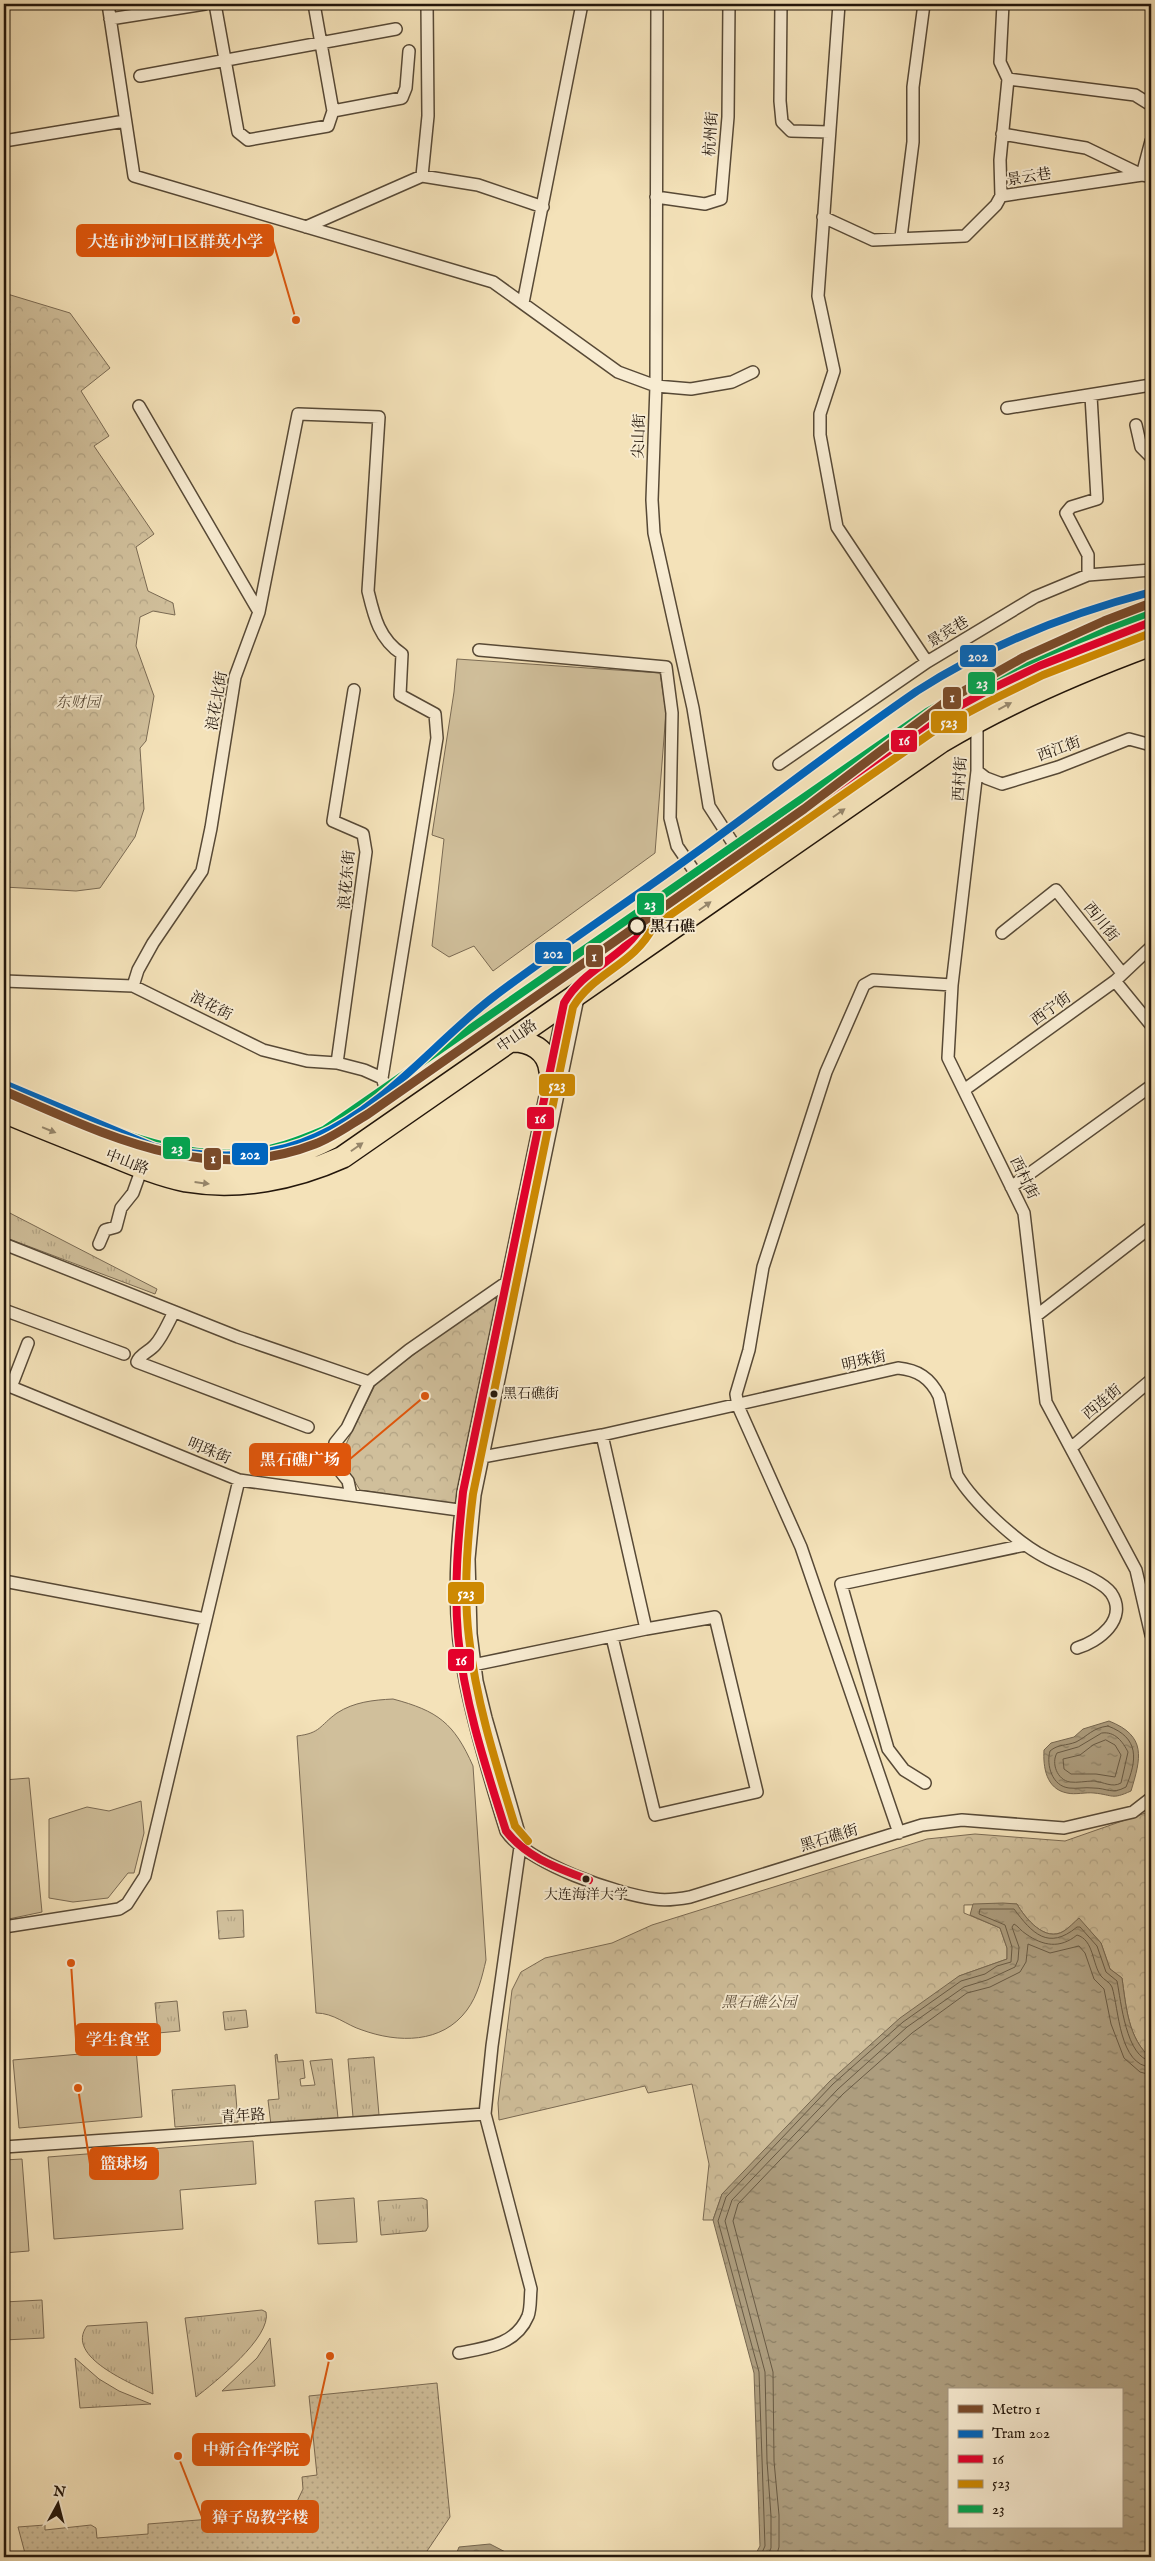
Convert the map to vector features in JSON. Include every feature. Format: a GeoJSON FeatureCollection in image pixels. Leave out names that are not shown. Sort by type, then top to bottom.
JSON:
{"type":"FeatureCollection","features":[{"type":"Feature","properties":{"kind":"highway","name":"中山路"},"geometry":{"type":"LineString","coordinates":[[4,1094],[148,1152],[168,1158],[212,1165],[260,1162],[311,1148],[329,1139],[386,1087],[512,1012],[932,721],[972,697],[1050,661],[1151,622]]}},
{"type":"Feature","properties":{"kind":"highway","name":"中山路"},"geometry":{"type":"LineString","coordinates":[[4,1112],[142,1168],[186,1181],[236,1184],[262,1181],[319,1168],[343,1157],[510,1041],[563,1008],[941,742],[977,721],[1054,682],[1151,645]]}},
{"type":"Feature","properties":{"kind":"highway"},"geometry":{"type":"LineString","coordinates":[[563,1008],[575,984],[582,977],[630,944],[645,920]]}},
{"type":"Feature","properties":{"kind":"highway"},"geometry":{"type":"LineString","coordinates":[[510,1041],[524,1042],[539,1049],[549,1062],[550,1071]]}},
{"type":"Feature","properties":{"kind":"street"},"geometry":{"type":"LineString","coordinates":[[108,4],[134,176],[493,282],[618,372],[656,386],[691,389],[732,382],[753,372]]}},
{"type":"Feature","properties":{"kind":"street"},"geometry":{"type":"LineString","coordinates":[[110,19],[205,4]]}},
{"type":"Feature","properties":{"kind":"street"},"geometry":{"type":"LineString","coordinates":[[215,4],[238,132],[248,140],[328,126],[333,111],[314,4]]}},
{"type":"Feature","properties":{"kind":"street"},"geometry":{"type":"LineString","coordinates":[[422,176],[428,116],[427,4]]}},
{"type":"Feature","properties":{"kind":"street"},"geometry":{"type":"LineString","coordinates":[[522,303],[543,208],[582,4]]}},
{"type":"Feature","properties":{"kind":"street","name":"杭州街"},"geometry":{"type":"LineString","coordinates":[[656,197],[705,204],[721,199],[728,117],[729,4]]}},
{"type":"Feature","properties":{"kind":"street"},"geometry":{"type":"LineString","coordinates":[[781,4],[780,101],[782,122],[791,132],[829,132]]}},
{"type":"Feature","properties":{"kind":"street"},"geometry":{"type":"LineString","coordinates":[[839,4],[818,296],[834,371],[820,414],[820,435],[837,527],[927,662]]}},
{"type":"Feature","properties":{"kind":"street"},"geometry":{"type":"LineString","coordinates":[[901,237],[914,142],[913,87],[924,4]]}},
{"type":"Feature","properties":{"kind":"street"},"geometry":{"type":"LineString","coordinates":[[1001,196],[1000,160],[1008,78],[1000,62],[1003,4]]}},
{"type":"Feature","properties":{"kind":"street","name":"尖山街"},"geometry":{"type":"LineString","coordinates":[[654,5],[656,197],[656,386],[652,500],[654,533],[689,690],[709,806],[740,854]]}},
{"type":"Feature","properties":{"kind":"street"},"geometry":{"type":"LineString","coordinates":[[140,76],[396,29]]}},
{"type":"Feature","properties":{"kind":"street"},"geometry":{"type":"LineString","coordinates":[[333,111],[402,98],[406,88],[409,51]]}},
{"type":"Feature","properties":{"kind":"street"},"geometry":{"type":"LineString","coordinates":[[1008,78],[1135,95],[1151,106]]}},
{"type":"Feature","properties":{"kind":"street"},"geometry":{"type":"LineString","coordinates":[[4,141],[125,121]]}},
{"type":"Feature","properties":{"kind":"street"},"geometry":{"type":"LineString","coordinates":[[1002,134],[1086,148],[1146,176],[1151,140]]}},
{"type":"Feature","properties":{"kind":"street"},"geometry":{"type":"LineString","coordinates":[[306,227],[422,176],[478,185],[543,208]]}},
{"type":"Feature","properties":{"kind":"street","name":"景云巷"},"geometry":{"type":"LineString","coordinates":[[823,217],[873,240],[901,237],[965,236],[996,205],[1001,196],[1146,176]]}},
{"type":"Feature","properties":{"kind":"street"},"geometry":{"type":"LineString","coordinates":[[1007,408],[1151,385]]}},
{"type":"Feature","properties":{"kind":"street"},"geometry":{"type":"LineString","coordinates":[[1088,575],[1088,555],[1066,513],[1071,507],[1097,498],[1091,396]]}},
{"type":"Feature","properties":{"kind":"street"},"geometry":{"type":"LineString","coordinates":[[139,406],[259,612]]}},
{"type":"Feature","properties":{"kind":"street","name":"浪花北街"},"geometry":{"type":"LineString","coordinates":[[133,986],[138,970],[153,943],[202,871],[211,828],[235,677],[259,612],[298,414],[379,417],[368,590],[373,615],[381,633],[402,654],[400,695],[435,714],[437,738],[386,1087]]}},
{"type":"Feature","properties":{"kind":"street"},"geometry":{"type":"LineString","coordinates":[[1136,426],[1141,447],[1151,457]]}},
{"type":"Feature","properties":{"kind":"street","name":"景宾巷"},"geometry":{"type":"LineString","coordinates":[[779,764],[927,662],[1035,597],[1088,575],[1151,570]]}},
{"type":"Feature","properties":{"kind":"street"},"geometry":{"type":"LineString","coordinates":[[479,650],[666,667],[672,713],[670,818],[677,846],[701,881]]}},
{"type":"Feature","properties":{"kind":"street","name":"浪花东街"},"geometry":{"type":"LineString","coordinates":[[338,1063],[366,852],[363,834],[333,821],[354,690]]}},
{"type":"Feature","properties":{"kind":"street","name":"西村街"},"geometry":{"type":"LineString","coordinates":[[977,721],[977,771],[952,985],[948,1058],[1024,1213],[1046,1402],[1072,1447],[1136,1570],[1151,1635]]}},
{"type":"Feature","properties":{"kind":"street","name":"西江街"},"geometry":{"type":"LineString","coordinates":[[977,771],[986,778],[1002,784],[1058,767],[1129,739],[1151,745]]}},
{"type":"Feature","properties":{"kind":"street","name":"西川街"},"geometry":{"type":"LineString","coordinates":[[1002,933],[1056,890],[1151,1025]]}},
{"type":"Feature","properties":{"kind":"street","name":"西宁街"},"geometry":{"type":"LineString","coordinates":[[964,1090],[1118,977],[1151,947]]}},
{"type":"Feature","properties":{"kind":"street"},"geometry":{"type":"LineString","coordinates":[[899,1833],[801,1547],[738,1406],[736,1394],[749,1350],[763,1267],[826,1072],[864,986],[873,980],[952,985]]}},
{"type":"Feature","properties":{"kind":"street","name":"浪花街"},"geometry":{"type":"LineString","coordinates":[[4,981],[133,986],[264,1050],[307,1061],[338,1063],[364,1070],[386,1087]]}},
{"type":"Feature","properties":{"kind":"street"},"geometry":{"type":"LineString","coordinates":[[512,1012],[563,1008]]}},
{"type":"Feature","properties":{"kind":"street","name":"黑石礁街"},"geometry":{"type":"LineString","coordinates":[[563,1008],[567,1050]]}},
{"type":"Feature","properties":{"kind":"street","name":"黑石礁街"},"geometry":{"type":"LineString","coordinates":[[469,1666],[468,1584],[473,1512],[567,1050],[563,1008]]}},
{"type":"Feature","properties":{"kind":"street","name":"黑石礁街"},"geometry":{"type":"LineString","coordinates":[[563,1008],[461,1511],[456,1585],[477,1730],[506,1831],[521,1848],[560,1868],[616,1890],[656,1899],[673,1900],[690,1897],[899,1833],[949,1820],[1064,1828],[1133,1812],[1151,1798]]}},
{"type":"Feature","properties":{"kind":"street"},"geometry":{"type":"LineString","coordinates":[[1011,1186],[1151,1086]]}},
{"type":"Feature","properties":{"kind":"street"},"geometry":{"type":"LineString","coordinates":[[99,1244],[106,1230],[116,1227],[121,1208],[133,1193],[142,1168]]}},
{"type":"Feature","properties":{"kind":"street"},"geometry":{"type":"LineString","coordinates":[[1036,1316],[1151,1227]]}},
{"type":"Feature","properties":{"kind":"street"},"geometry":{"type":"LineString","coordinates":[[4,1244],[174,1312],[369,1382]]}},
{"type":"Feature","properties":{"kind":"street"},"geometry":{"type":"LineString","coordinates":[[351,1495],[348,1481],[332,1460],[335,1443],[347,1428],[369,1382],[409,1350],[507,1282]]}},
{"type":"Feature","properties":{"kind":"street"},"geometry":{"type":"LineString","coordinates":[[4,1310],[124,1354]]}},
{"type":"Feature","properties":{"kind":"street"},"geometry":{"type":"LineString","coordinates":[[174,1312],[160,1339],[153,1347],[139,1357],[137,1362],[308,1427]]}},
{"type":"Feature","properties":{"kind":"street"},"geometry":{"type":"LineString","coordinates":[[7,1385],[28,1343]]}},
{"type":"Feature","properties":{"kind":"street","name":"明珠街"},"geometry":{"type":"LineString","coordinates":[[470,1460],[602,1436],[898,1368],[913,1369],[934,1385],[939,1396],[957,1475],[964,1486],[1011,1535],[1024,1545],[1043,1557],[1100,1584],[1110,1592],[1115,1600],[1115,1611],[1111,1625],[1105,1634],[1093,1644],[1077,1648]]}},
{"type":"Feature","properties":{"kind":"street","name":"西连街"},"geometry":{"type":"LineString","coordinates":[[1072,1447],[1151,1380]]}},
{"type":"Feature","properties":{"kind":"street","name":"明珠街"},"geometry":{"type":"LineString","coordinates":[[7,1385],[239,1480],[473,1512]]}},
{"type":"Feature","properties":{"kind":"street"},"geometry":{"type":"LineString","coordinates":[[602,1436],[646,1629]]}},
{"type":"Feature","properties":{"kind":"street"},"geometry":{"type":"LineString","coordinates":[[4,1927],[119,1909],[128,1904],[145,1876],[239,1480]]}},
{"type":"Feature","properties":{"kind":"street"},"geometry":{"type":"LineString","coordinates":[[925,1783],[904,1770],[888,1749],[841,1584],[1024,1545]]}},
{"type":"Feature","properties":{"kind":"street"},"geometry":{"type":"LineString","coordinates":[[4,1581],[205,1619]]}},
{"type":"Feature","properties":{"kind":"street"},"geometry":{"type":"LineString","coordinates":[[469,1666],[646,1629],[715,1617],[757,1792],[655,1815],[612,1637]]}},
{"type":"Feature","properties":{"kind":"street"},"geometry":{"type":"LineString","coordinates":[[460,2352],[498,2346],[517,2332],[528,2315],[531,2289],[485,2114],[492,2046],[521,1848]]}},
{"type":"Feature","properties":{"kind":"street","name":"青年路"},"geometry":{"type":"LineString","coordinates":[[4,2147],[485,2114]]}},
{"type":"Feature","properties":{"kind":"green space","name":"东财园"},"geometry":{"type":"Polygon","coordinates":[[[4,293],[70,313],[110,368],[81,391],[109,436],[94,446],[154,534],[136,547],[148,591],[173,603],[175,615],[153,611],[140,617],[136,646],[154,696],[146,741],[140,748],[144,809],[135,837],[100,888],[76,891],[4,887],[4,293]]]}},
{"type":"Feature","properties":{"kind":"green space"},"geometry":{"type":"Polygon","coordinates":[[[457,659],[660,673],[666,712],[655,853],[493,971],[474,946],[449,957],[432,946],[444,839],[432,835],[454,692],[457,659]]]}},
{"type":"Feature","properties":{"kind":"green space"},"geometry":{"type":"Polygon","coordinates":[[[4,1210],[157,1289],[155,1294],[4,1237],[4,1210]]]}},
{"type":"Feature","properties":{"kind":"green space"},"geometry":{"type":"Polygon","coordinates":[[[501,1289],[457,1504],[360,1490],[342,1461],[347,1442],[376,1383],[501,1289]]]}},
{"type":"Feature","properties":{"kind":"green space"},"geometry":{"type":"Polygon","coordinates":[[[393,1699],[422,1708],[443,1721],[459,1739],[473,1766],[486,1960],[477,1992],[467,2010],[457,2021],[445,2029],[419,2038],[390,2037],[376,2034],[356,2028],[329,2015],[316,2013],[297,1736],[315,1731],[337,1713],[350,1706],[371,1701],[393,1699]]]}},
{"type":"Feature","properties":{"kind":"green space"},"geometry":{"type":"Polygon","coordinates":[[[29,1778],[42,1912],[4,1920],[4,1780],[29,1778]]]}},
{"type":"Feature","properties":{"kind":"green space"},"geometry":{"type":"Polygon","coordinates":[[[141,1801],[144,1833],[134,1873],[128,1873],[108,1898],[73,1902],[49,1898],[49,1819],[87,1807],[109,1811],[141,1801]]]}},
{"type":"Feature","properties":{"kind":"green space","name":"黑石礁公园"},"geometry":{"type":"Polygon","coordinates":[[[1151,1811],[1151,2058],[1137,2041],[1129,2021],[1122,1978],[1110,1969],[1101,1943],[1079,1919],[1064,1931],[1050,1934],[1030,1922],[1017,1904],[964,1905],[964,1913],[1000,1928],[1007,1948],[1007,1959],[959,1976],[722,2194],[713,2220],[703,2220],[709,2164],[692,2084],[648,2093],[645,2086],[499,2120],[498,2103],[512,1990],[521,1972],[545,1958],[612,1943],[652,1925],[927,1839],[975,1834],[1065,1841],[1151,1811]]]}},
{"type":"Feature","properties":{"kind":"green space"},"geometry":{"type":"Polygon","coordinates":[[[243,1910],[244,1937],[219,1939],[217,1911],[243,1910]]]}},
{"type":"Feature","properties":{"kind":"green space"},"geometry":{"type":"Polygon","coordinates":[[[177,2001],[180,2031],[158,2033],[155,2003],[177,2001]]]}},
{"type":"Feature","properties":{"kind":"green space"},"geometry":{"type":"Polygon","coordinates":[[[246,2010],[248,2027],[225,2030],[223,2012],[246,2010]]]}},
{"type":"Feature","properties":{"kind":"green space"},"geometry":{"type":"Polygon","coordinates":[[[136,2049],[142,2117],[19,2128],[13,2060],[136,2049]]]}},
{"type":"Feature","properties":{"kind":"green space"},"geometry":{"type":"Polygon","coordinates":[[[277,2054],[278,2062],[303,2060],[305,2078],[300,2079],[301,2086],[315,2085],[310,2061],[332,2059],[338,2118],[271,2125],[268,2100],[279,2099],[275,2055],[277,2054]]]}},
{"type":"Feature","properties":{"kind":"green space"},"geometry":{"type":"Polygon","coordinates":[[[374,2057],[379,2115],[353,2117],[348,2059],[374,2057]]]}},
{"type":"Feature","properties":{"kind":"green space"},"geometry":{"type":"Polygon","coordinates":[[[235,2085],[238,2122],[175,2127],[172,2090],[235,2085]]]}},
{"type":"Feature","properties":{"kind":"green space"},"geometry":{"type":"Polygon","coordinates":[[[253,2141],[256,2184],[180,2190],[183,2229],[54,2239],[48,2157],[253,2141]]]}},
{"type":"Feature","properties":{"kind":"green space"},"geometry":{"type":"Polygon","coordinates":[[[22,2159],[29,2251],[4,2253],[4,2160],[22,2159]]]}},
{"type":"Feature","properties":{"kind":"green space"},"geometry":{"type":"Polygon","coordinates":[[[354,2198],[357,2242],[318,2244],[315,2201],[354,2198]]]}},
{"type":"Feature","properties":{"kind":"green space"},"geometry":{"type":"Polygon","coordinates":[[[422,2198],[427,2200],[428,2227],[426,2231],[381,2235],[378,2201],[422,2198]]]}},
{"type":"Feature","properties":{"kind":"green space"},"geometry":{"type":"Polygon","coordinates":[[[42,2300],[44,2338],[4,2340],[4,2302],[42,2300]]]}},
{"type":"Feature","properties":{"kind":"green space"},"geometry":{"type":"Polygon","coordinates":[[[262,2310],[266,2312],[265,2322],[260,2334],[251,2346],[228,2371],[196,2397],[185,2318],[262,2310]]]}},
{"type":"Feature","properties":{"kind":"green space"},"geometry":{"type":"Polygon","coordinates":[[[147,2322],[153,2394],[104,2368],[93,2359],[85,2348],[82,2337],[87,2326],[147,2322]]]}},
{"type":"Feature","properties":{"kind":"green space"},"geometry":{"type":"Polygon","coordinates":[[[270,2338],[275,2386],[222,2391],[257,2358],[270,2338]]]}},
{"type":"Feature","properties":{"kind":"green space"},"geometry":{"type":"Polygon","coordinates":[[[75,2358],[99,2379],[119,2391],[151,2404],[80,2408],[75,2358]]]}},
{"type":"Feature","properties":{"kind":"green space"},"geometry":{"type":"Polygon","coordinates":[[[437,2383],[450,2517],[423,2557],[26,2557],[18,2527],[45,2525],[45,2530],[91,2525],[96,2528],[97,2538],[148,2534],[148,2524],[211,2519],[212,2529],[275,2524],[274,2514],[292,2512],[303,2489],[302,2477],[317,2475],[309,2396],[437,2383]]]}},
{"type":"Feature","properties":{"kind":"water"},"geometry":{"type":"Polygon","coordinates":[[[1109,1721],[1130,1734],[1138,1749],[1137,1768],[1131,1791],[1112,1796],[1091,1793],[1070,1794],[1054,1787],[1045,1770],[1044,1750],[1051,1743],[1074,1737],[1083,1729],[1109,1721]]]}},
{"type":"Feature","properties":{"kind":"water"},"geometry":{"type":"Polygon","coordinates":[[[973,1904],[1017,1904],[1030,1922],[1050,1934],[1064,1931],[1079,1918],[1101,1943],[1110,1969],[1122,1978],[1129,2021],[1137,2041],[1151,2058],[1151,2557],[754,2557],[760,2546],[754,2373],[713,2220],[722,2194],[830,2081],[900,2018],[959,1976],[1007,1959],[1007,1948],[1000,1928],[970,1915],[973,1904]]]}},
{"type":"Feature","properties":{"kind":"water"},"geometry":{"type":"Polygon","coordinates":[[[490,2544],[515,2557],[455,2557],[459,2547],[490,2544]]]}},
{"type":"Feature","properties":{"kind":"metro line","name":"1"},"geometry":{"type":"LineString","coordinates":[[4,1091],[118,1138],[156,1150],[195,1157],[234,1160],[274,1156],[315,1144],[336,1134],[368,1114],[804,809],[948,700],[1024,657],[1104,621],[1151,603]]}},
{"type":"Feature","properties":{"kind":"tram line","name":"202"},"geometry":{"type":"LineString","coordinates":[[4,1084],[154,1147],[174,1151],[236,1156],[276,1150],[316,1137],[365,1109],[387,1092],[470,1016],[517,979],[722,834],[917,691],[973,659],[1030,632],[1089,610],[1151,592]]}},
{"type":"Feature","properties":{"kind":"transit line","name":"23"},"geometry":{"type":"LineString","coordinates":[[8,1085],[93,1122],[153,1143],[183,1150],[213,1153],[254,1152],[285,1145],[324,1130],[927,712],[953,697],[1035,658],[1148,613]]}},
{"type":"Feature","properties":{"kind":"transit line","name":"16"},"geometry":{"type":"LineString","coordinates":[[589,1880],[533,1855],[506,1831],[484,1759],[465,1685],[458,1636],[456,1600],[463,1492],[564,1003],[583,980],[627,944],[645,920],[932,721],[985,692],[1039,666],[1151,622]]}},
{"type":"Feature","properties":{"kind":"transit line","name":"523"},"geometry":{"type":"LineString","coordinates":[[528,1841],[515,1826],[476,1686],[467,1620],[466,1566],[473,1494],[573,1007],[592,985],[635,951],[653,927],[937,729],[1043,675],[1151,633]]}},
{"type":"Feature","properties":{"kind":"place","name":"大连市沙河口区群英小学"},"geometry":{"type":"Point","coordinates":[296,320]}},
{"type":"Feature","properties":{"kind":"place","name":"黑石礁"},"geometry":{"type":"Point","coordinates":[637,926]}},
{"type":"Feature","properties":{"kind":"place","name":"黑石礁街"},"geometry":{"type":"Point","coordinates":[494,1394]}},
{"type":"Feature","properties":{"kind":"place","name":"黑石礁广场"},"geometry":{"type":"Point","coordinates":[425,1396]}},
{"type":"Feature","properties":{"kind":"place","name":"大连海洋大学"},"geometry":{"type":"Point","coordinates":[586,1879]}},
{"type":"Feature","properties":{"kind":"place","name":"学生食堂"},"geometry":{"type":"Point","coordinates":[71,1963]}},
{"type":"Feature","properties":{"kind":"place","name":"篮球场"},"geometry":{"type":"Point","coordinates":[78,2088]}},
{"type":"Feature","properties":{"kind":"place","name":"中新合作学院"},"geometry":{"type":"Point","coordinates":[330,2356]}},
{"type":"Feature","properties":{"kind":"place","name":"獐子岛教学楼"},"geometry":{"type":"Point","coordinates":[178,2456]}}]}
